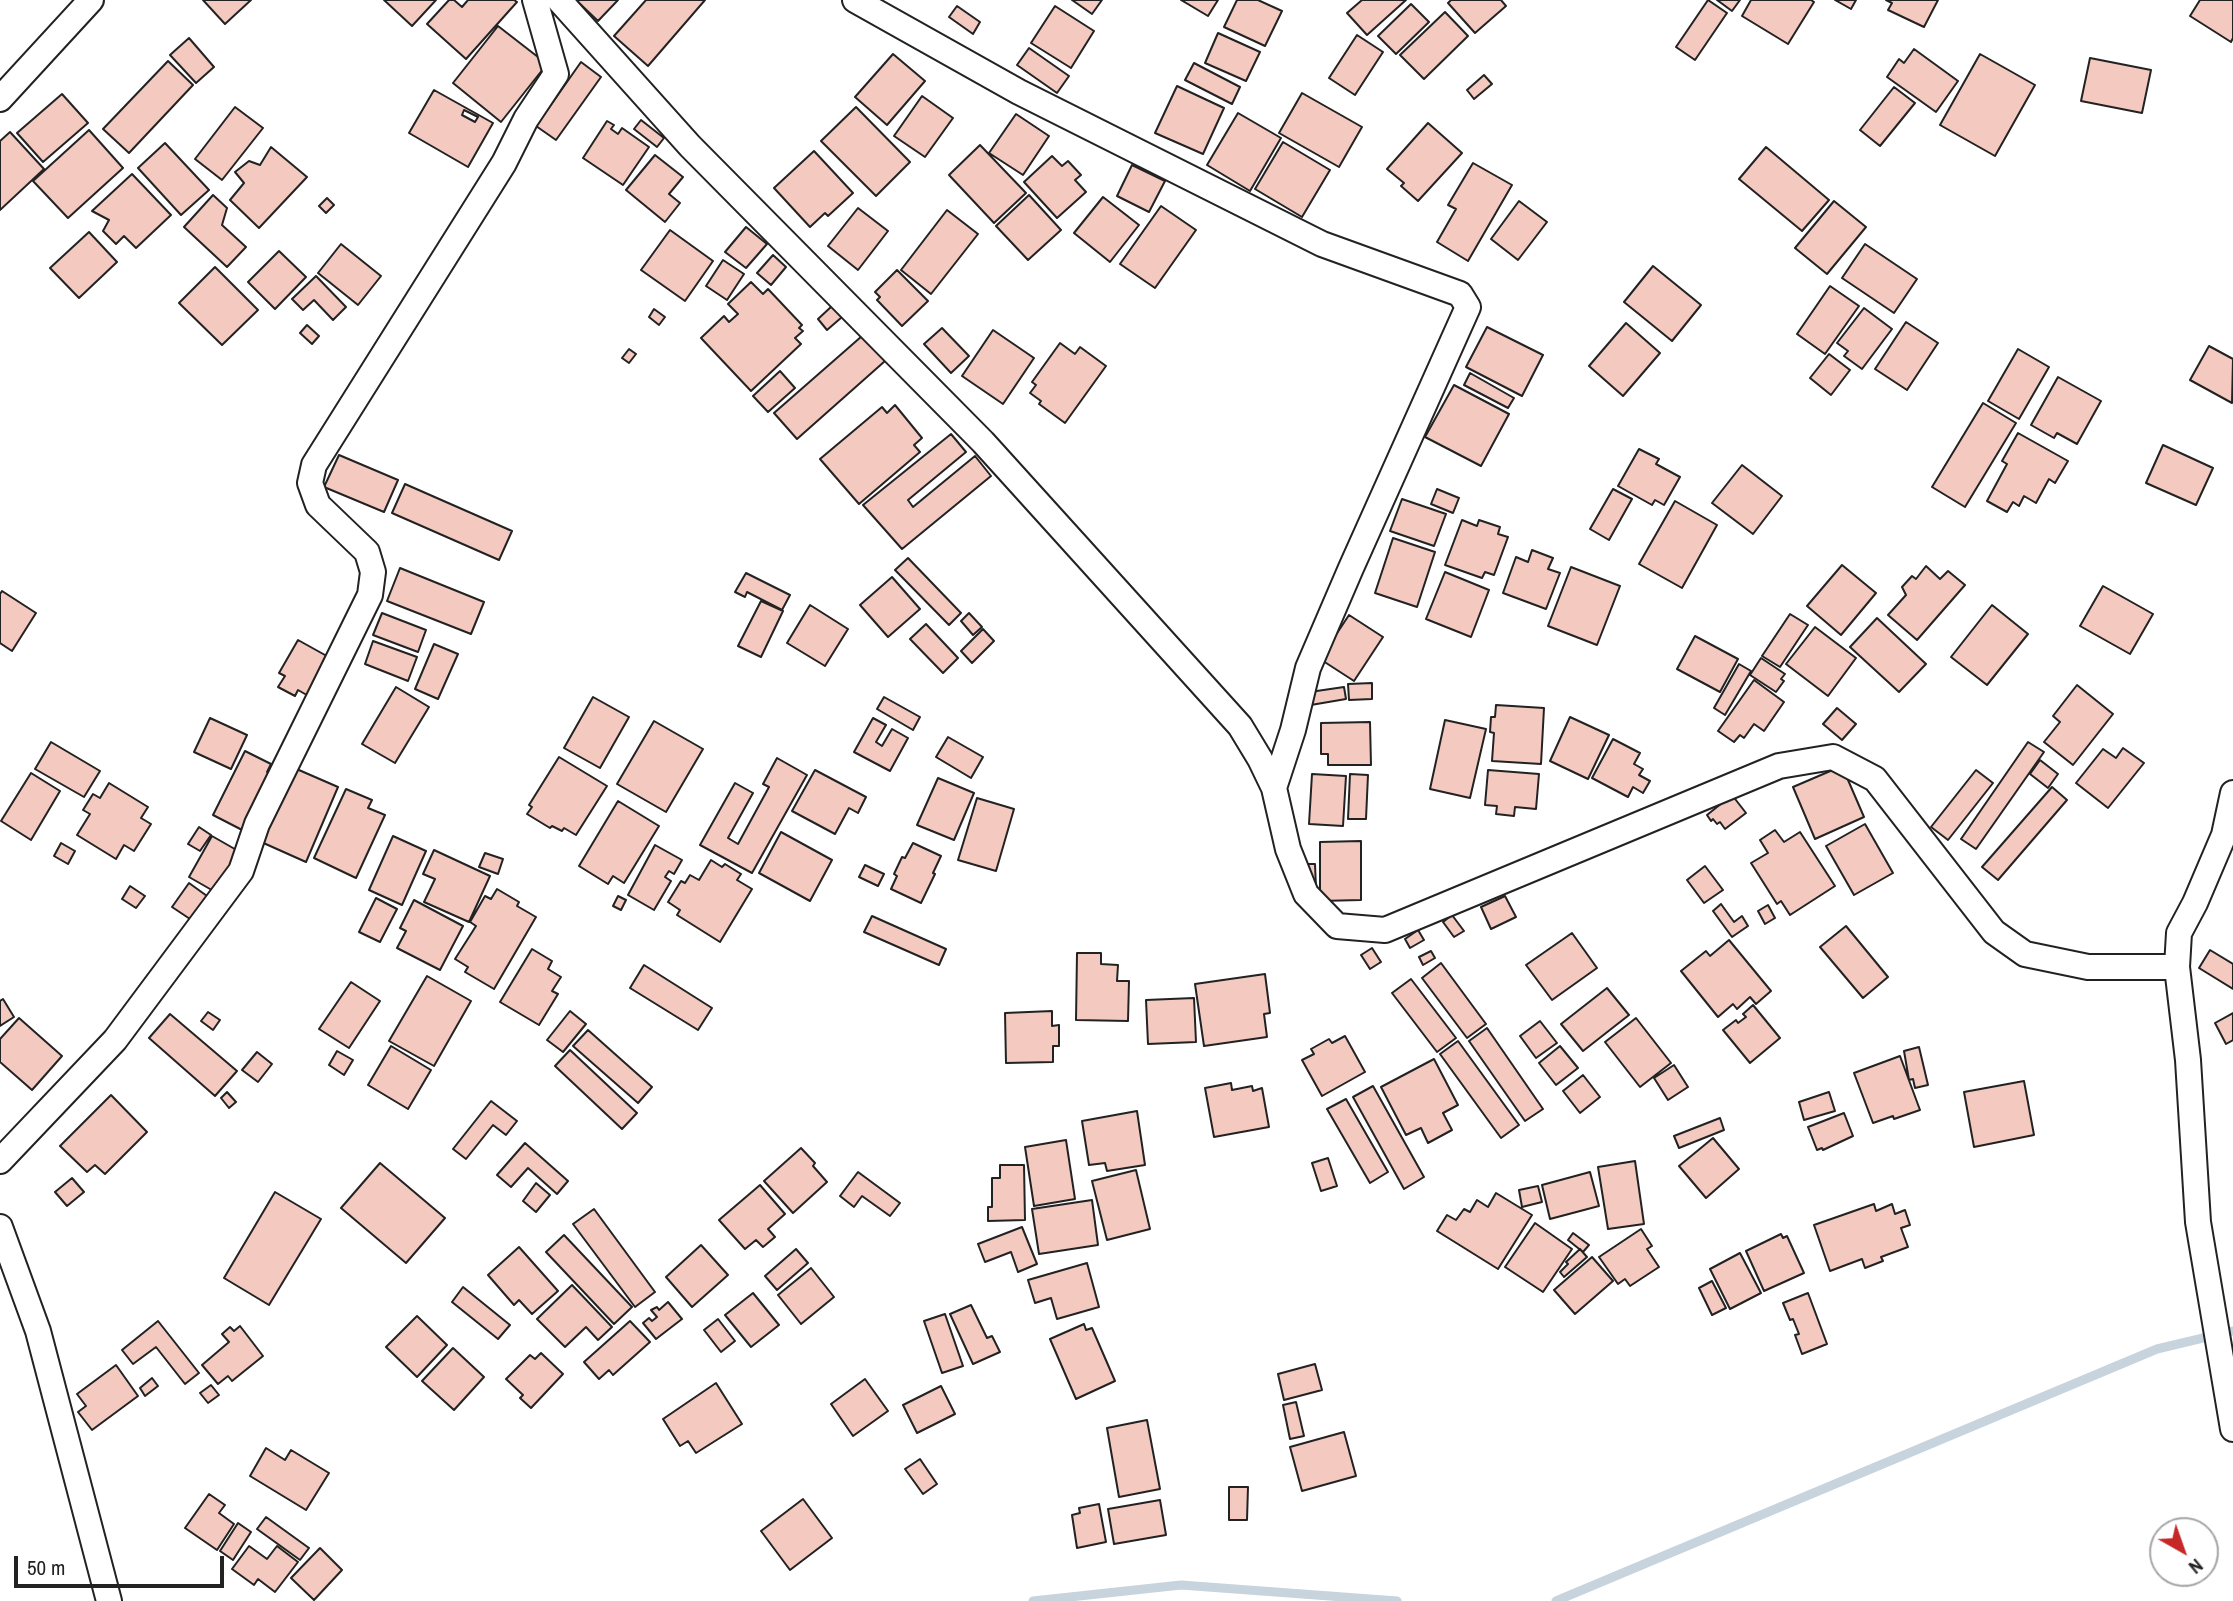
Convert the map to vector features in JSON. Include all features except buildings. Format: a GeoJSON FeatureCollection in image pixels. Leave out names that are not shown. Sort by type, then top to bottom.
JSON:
{"type":"FeatureCollection","features":[{"type":"Feature","properties":{"kind":"street"},"geometry":{"type":"LineString","coordinates":[[0,99],[92,0]]}},
{"type":"Feature","properties":{"kind":"street"},"geometry":{"type":"LineString","coordinates":[[0,1161],[115,1040],[241,871],[257,824],[370,595],[373,572],[367,552],[318,505],[310,483],[314,466],[504,163],[526,119],[556,74],[535,0]]}},
{"type":"Feature","properties":{"kind":"street"},"geometry":{"type":"LineString","coordinates":[[559,0],[690,146],[983,442],[1240,726],[1261,759],[1273,788],[1288,849],[1306,894],[1337,926],[1385,930],[1779,766],[1833,757],[1875,779],[1994,932],[2025,954],[2088,967],[2177,967]]}},
{"type":"Feature","properties":{"kind":"street"},"geometry":{"type":"LineString","coordinates":[[855,0],[1031,99],[1322,244],[1460,293],[1468,307],[1308,668],[1293,730],[1273,788]]}},
{"type":"Feature","properties":{"kind":"street"},"geometry":{"type":"LineString","coordinates":[[2233,793],[2224,835],[2179,933],[2177,967],[2188,1060],[2198,1222],[2233,1429]]}},
{"type":"Feature","properties":{"kind":"street"},"geometry":{"type":"LineString","coordinates":[[0,1227],[38,1331],[109,1601]]}},
{"type":"Feature","properties":{"kind":"waterway"},"geometry":{"type":"LineString","coordinates":[[1556,1601],[2157,1349],[2233,1331]]}},
{"type":"Feature","properties":{"kind":"waterway"},"geometry":{"type":"LineString","coordinates":[[1033,1601],[1181,1585],[1397,1601]]}}]}
